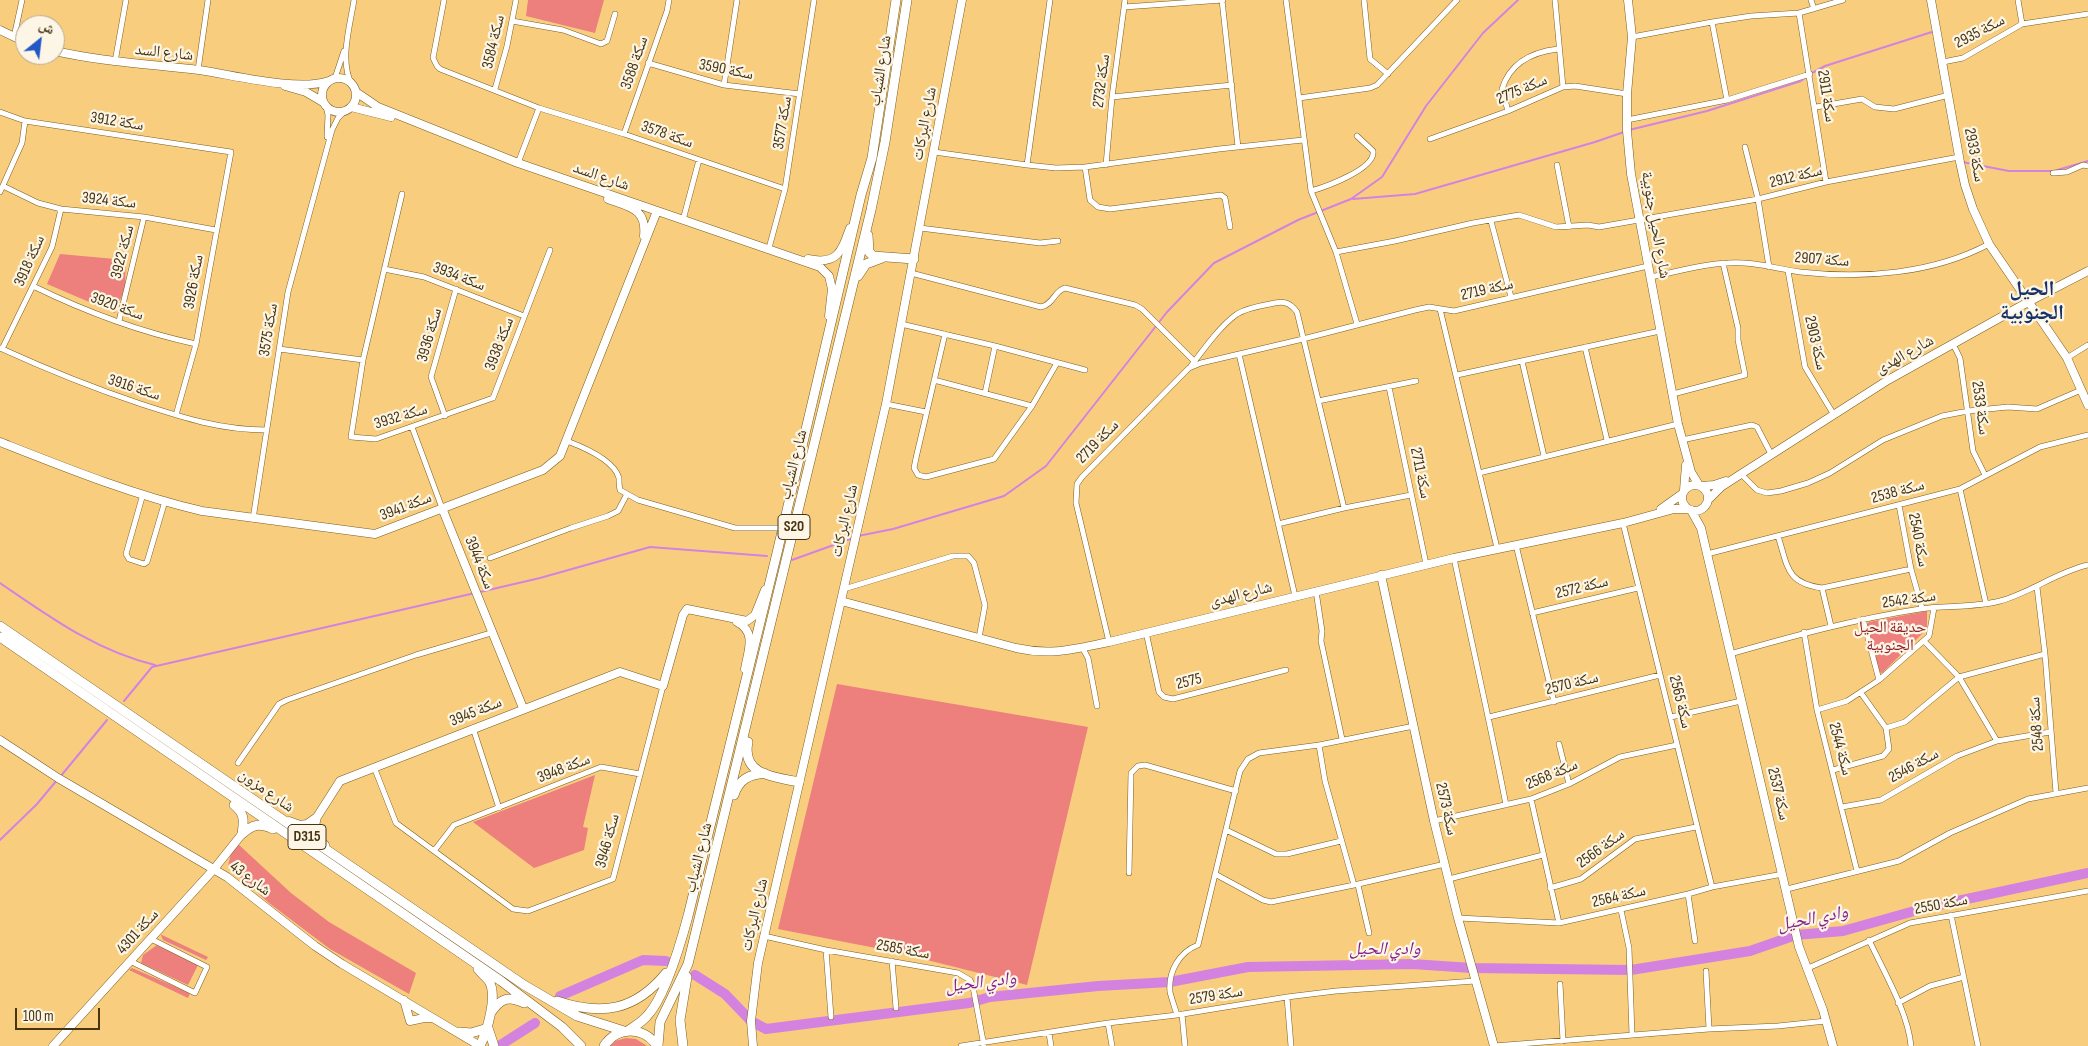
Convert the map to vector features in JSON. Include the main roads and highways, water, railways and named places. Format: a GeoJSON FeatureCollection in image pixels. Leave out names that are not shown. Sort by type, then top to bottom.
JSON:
{"type":"FeatureCollection","features":[{"type":"Feature","properties":{"kind":"main road","name":"شارع الشباب"},"geometry":{"type":"LineString","coordinates":[[626,1031],[642,1021],[654,1007],[674,963],[688,916],[783,528],[861,195],[872,158],[896,0]]}},
{"type":"Feature","properties":{"kind":"main road","name":"شارع الشباب"},"geometry":{"type":"LineString","coordinates":[[658,1046],[660,1022],[688,964],[706,894],[871,210],[885,142],[907,0]]}},
{"type":"Feature","properties":{"kind":"main road"},"geometry":{"type":"LineString","coordinates":[[871,210],[869,252],[873,256],[914,259]]}},
{"type":"Feature","properties":{"kind":"main road"},"geometry":{"type":"LineString","coordinates":[[850,298],[860,272],[866,264],[873,260],[887,257]]}},
{"type":"Feature","properties":{"kind":"main road"},"geometry":{"type":"LineString","coordinates":[[773,614],[746,751],[747,760],[751,767],[764,773],[799,782]]}},
{"type":"Feature","properties":{"kind":"main road","name":"شارع مزون"},"geometry":{"type":"LineString","coordinates":[[0,626],[524,985],[577,1016],[626,1031]]}},
{"type":"Feature","properties":{"kind":"main road","name":"شارع مزون"},"geometry":{"type":"LineString","coordinates":[[0,637],[501,981],[562,1027],[581,1046]]}},
{"type":"Feature","properties":{"kind":"main road"},"geometry":{"type":"LineString","coordinates":[[194,770],[242,811],[244,817],[242,834],[250,827],[263,825],[289,835]]}},
{"type":"Feature","properties":{"kind":"main road"},"geometry":{"type":"LineString","coordinates":[[706,894],[735,790],[741,780],[749,775],[764,773]]}},
{"type":"Feature","properties":{"kind":"main road"},"geometry":{"type":"LineString","coordinates":[[457,951],[489,980],[491,988],[488,1028],[480,1046]]}},
{"type":"Feature","properties":{"kind":"main road"},"geometry":{"type":"LineString","coordinates":[[524,985],[575,1007],[591,1010],[620,1006],[642,996],[655,986],[674,963]]}},
{"type":"Feature","properties":{"kind":"main road"},"geometry":{"type":"LineString","coordinates":[[683,1046],[680,1020],[688,964]]}},
{"type":"Feature","properties":{"kind":"main road"},"geometry":{"type":"LineString","coordinates":[[490,1014],[498,1002],[510,999],[517,1000],[533,1007],[562,1027]]}},
{"type":"Feature","properties":{"kind":"main road"},"geometry":{"type":"LineString","coordinates":[[458,1032],[471,1033],[488,1028]]}},
{"type":"Feature","properties":{"kind":"main road"},"geometry":{"type":"LineString","coordinates":[[488,1028],[494,1046]]}},
{"type":"Feature","properties":{"kind":"main road","name":"S20"},"geometry":{"type":"LineString","coordinates":[[604,1046],[615,1034],[626,1031],[643,1033],[649,1036],[658,1046]]}},
{"type":"Feature","properties":{"kind":"waterway"},"geometry":{"type":"LineString","coordinates":[[858,536],[893,529],[1004,496],[1046,466],[1167,312],[1214,263],[1298,220],[1351,199],[1382,177],[1426,106],[1483,33],[1518,0]]}},
{"type":"Feature","properties":{"kind":"waterway"},"geometry":{"type":"LineString","coordinates":[[1812,73],[1825,66],[1935,31]]}},
{"type":"Feature","properties":{"kind":"waterway"},"geometry":{"type":"LineString","coordinates":[[1629,130],[1707,111],[1801,81],[1806,77]]}},
{"type":"Feature","properties":{"kind":"waterway"},"geometry":{"type":"LineString","coordinates":[[1353,199],[1415,194],[1624,132]]}},
{"type":"Feature","properties":{"kind":"waterway"},"geometry":{"type":"LineString","coordinates":[[1962,162],[2009,171],[2054,171],[2088,161]]}},
{"type":"Feature","properties":{"kind":"waterway"},"geometry":{"type":"LineString","coordinates":[[792,560],[853,538]]}},
{"type":"Feature","properties":{"kind":"waterway"},"geometry":{"type":"LineString","coordinates":[[480,592],[540,578],[650,547],[767,556]]}},
{"type":"Feature","properties":{"kind":"waterway"},"geometry":{"type":"LineString","coordinates":[[0,583],[74,632],[113,651],[155,665]]}},
{"type":"Feature","properties":{"kind":"waterway"},"geometry":{"type":"LineString","coordinates":[[124,701],[152,667],[475,593]]}},
{"type":"Feature","properties":{"kind":"waterway"},"geometry":{"type":"LineString","coordinates":[[60,777],[107,720]]}},
{"type":"Feature","properties":{"kind":"waterway"},"geometry":{"type":"LineString","coordinates":[[0,840],[37,804],[57,780]]}},
{"type":"Feature","properties":{"kind":"waterway","name":"وادي الحيل"},"geometry":{"type":"LineString","coordinates":[[695,975],[725,994],[751,1021],[766,1029],[969,1003],[990,997],[1098,986],[1170,982],[1248,967],[1412,964],[1472,968],[1631,970],[1750,951],[1796,935],[1843,931],[1925,908],[2088,873]]}},
{"type":"Feature","properties":{"kind":"waterway","name":"وادي الحيل"},"geometry":{"type":"LineString","coordinates":[[560,996],[643,960],[666,961]]}},
{"type":"Feature","properties":{"kind":"waterway","name":"وادي الحيل"},"geometry":{"type":"LineString","coordinates":[[499,1046],[535,1023]]}},
{"type":"Feature","properties":{"kind":"district","name":"الحيل الجنوبية"},"geometry":{"type":"Point","coordinates":[2032,302]}},
{"type":"Feature","properties":{"kind":"park label","name":"حديقة الحيل الجنوبية"},"geometry":{"type":"Point","coordinates":[1890,637]}}]}
